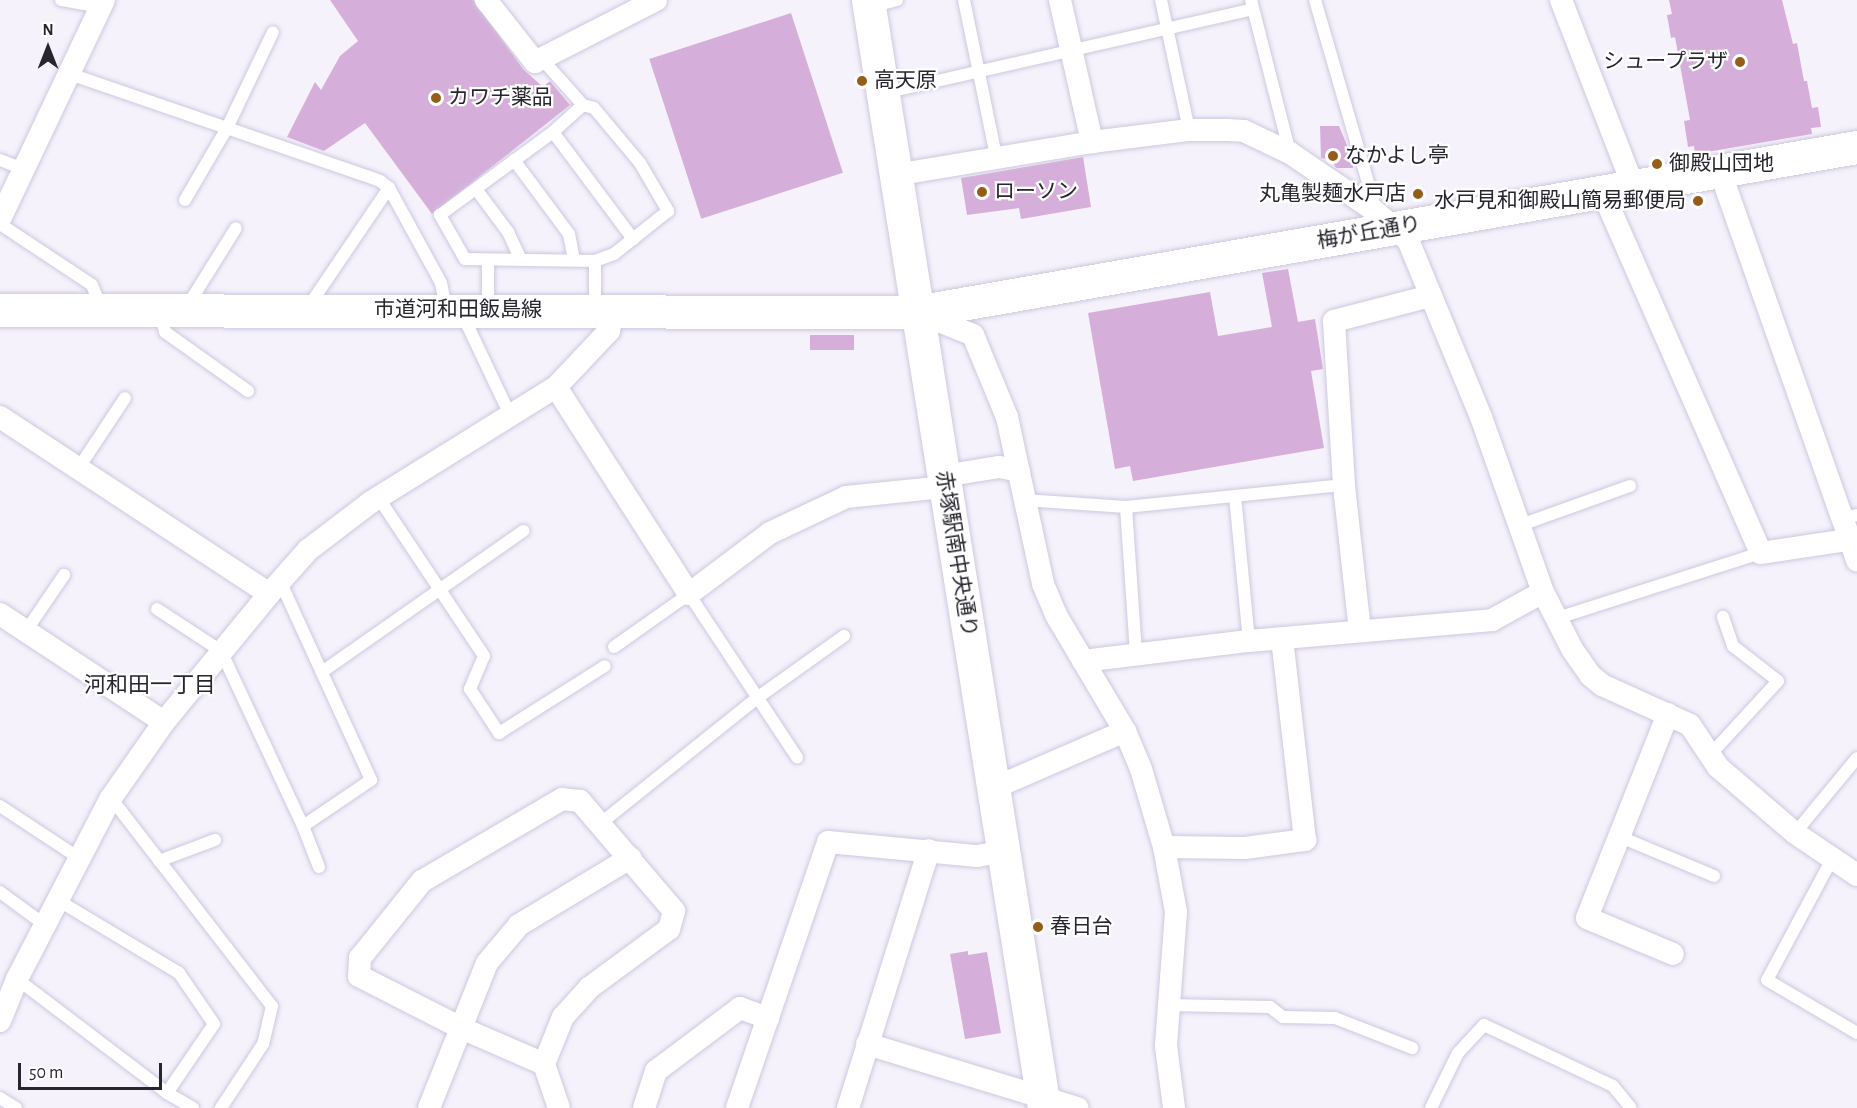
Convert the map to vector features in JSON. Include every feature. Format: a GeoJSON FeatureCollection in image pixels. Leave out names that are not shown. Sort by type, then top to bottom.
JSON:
{"type":"FeatureCollection","features":[{"type":"Feature","properties":{"kind":"street"},"geometry":{"type":"LineString","coordinates":[[486,0],[535,62],[656,0]]}},
{"type":"Feature","properties":{"kind":"street"},"geometry":{"type":"LineString","coordinates":[[1060,0],[1092,142]]}},
{"type":"Feature","properties":{"kind":"street"},"geometry":{"type":"LineString","coordinates":[[1562,0],[1617,188],[1761,553],[1847,540]]}},
{"type":"Feature","properties":{"kind":"street","name":"赤塚駅南中央通り"},"geometry":{"type":"LineString","coordinates":[[878,2],[882,93],[1044,1102]]}},
{"type":"Feature","properties":{"kind":"street"},"geometry":{"type":"LineString","coordinates":[[0,219],[102,4]]}},
{"type":"Feature","properties":{"kind":"street"},"geometry":{"type":"LineString","coordinates":[[895,175],[996,156],[1189,130],[1244,132],[1290,153],[1371,208],[1408,240],[1481,417],[1543,592],[1572,649],[1602,685],[1690,725],[1718,767],[1795,833],[1857,875]]}},
{"type":"Feature","properties":{"kind":"street","name":"梅が丘通り"},"geometry":{"type":"LineString","coordinates":[[916,312],[1857,147]]}},
{"type":"Feature","properties":{"kind":"street"},"geometry":{"type":"LineString","coordinates":[[1720,171],[1849,517],[1847,540],[1857,561]]}},
{"type":"Feature","properties":{"kind":"street"},"geometry":{"type":"LineString","coordinates":[[1360,632],[1344,485],[1334,321],[1431,296]]}},
{"type":"Feature","properties":{"kind":"street","name":"市道河和田飯島線"},"geometry":{"type":"LineString","coordinates":[[0,310],[916,312]]}},
{"type":"Feature","properties":{"kind":"street"},"geometry":{"type":"LineString","coordinates":[[0,1021],[17,979],[60,901],[111,798],[164,722],[275,588],[308,550],[378,497],[511,417],[556,387],[609,331],[604,310]]}},
{"type":"Feature","properties":{"kind":"street"},"geometry":{"type":"LineString","coordinates":[[916,312],[973,335],[1007,417],[1043,584],[1083,661],[1125,731],[1164,847],[1176,912],[1167,1005],[1167,1046],[1174,1108]]}},
{"type":"Feature","properties":{"kind":"street"},"geometry":{"type":"LineString","coordinates":[[556,387],[689,594],[770,533],[846,496],[944,482],[999,467],[1019,471]]}},
{"type":"Feature","properties":{"kind":"street"},"geometry":{"type":"LineString","coordinates":[[0,417],[78,469],[275,588]]}},
{"type":"Feature","properties":{"kind":"street"},"geometry":{"type":"LineString","coordinates":[[1083,661],[1249,641],[1492,620],[1543,592]]}},
{"type":"Feature","properties":{"kind":"street"},"geometry":{"type":"LineString","coordinates":[[0,614],[164,722]]}},
{"type":"Feature","properties":{"kind":"street"},"geometry":{"type":"LineString","coordinates":[[1164,847],[1245,848],[1305,840],[1282,638]]}},
{"type":"Feature","properties":{"kind":"street"},"geometry":{"type":"LineString","coordinates":[[1668,714],[1587,918],[1673,954]]}},
{"type":"Feature","properties":{"kind":"street"},"geometry":{"type":"LineString","coordinates":[[994,788],[1125,731]]}},
{"type":"Feature","properties":{"kind":"street"},"geometry":{"type":"LineString","coordinates":[[544,1064],[459,1027],[359,976],[360,958],[422,880],[562,799],[580,801],[601,822],[674,911],[669,929],[589,988],[563,1017],[544,1064],[559,1108]]}},
{"type":"Feature","properties":{"kind":"street"},"geometry":{"type":"LineString","coordinates":[[737,1108],[828,842],[977,856],[1004,851]]}},
{"type":"Feature","properties":{"kind":"street"},"geometry":{"type":"LineString","coordinates":[[848,1108],[929,850]]}},
{"type":"Feature","properties":{"kind":"street"},"geometry":{"type":"LineString","coordinates":[[429,1108],[459,1027],[487,963],[519,925],[630,858]]}},
{"type":"Feature","properties":{"kind":"street"},"geometry":{"type":"LineString","coordinates":[[644,1108],[656,1071],[740,1008],[768,1018]]}},
{"type":"Feature","properties":{"kind":"street"},"geometry":{"type":"LineString","coordinates":[[867,1044],[1044,1102],[1078,1108]]}},
{"type":"Feature","properties":{"kind":"lane"},"geometry":{"type":"LineString","coordinates":[[60,0],[102,4]]}},
{"type":"Feature","properties":{"kind":"lane"},"geometry":{"type":"LineString","coordinates":[[964,0],[996,156]]}},
{"type":"Feature","properties":{"kind":"lane"},"geometry":{"type":"LineString","coordinates":[[1161,0],[1189,130]]}},
{"type":"Feature","properties":{"kind":"lane"},"geometry":{"type":"LineString","coordinates":[[1315,0],[1373,199],[1371,208]]}},
{"type":"Feature","properties":{"kind":"lane"},"geometry":{"type":"LineString","coordinates":[[882,93],[979,68],[1167,28],[1252,4],[1290,153]]}},
{"type":"Feature","properties":{"kind":"lane"},"geometry":{"type":"LineString","coordinates":[[185,200],[227,128],[273,32]]}},
{"type":"Feature","properties":{"kind":"lane"},"geometry":{"type":"LineString","coordinates":[[541,58],[583,105],[594,108],[640,163],[668,211],[614,254],[595,261],[465,259],[440,215],[553,132],[583,105]]}},
{"type":"Feature","properties":{"kind":"lane"},"geometry":{"type":"LineString","coordinates":[[70,74],[380,182],[389,188],[441,283],[444,299],[456,310],[511,417]]}},
{"type":"Feature","properties":{"kind":"lane"},"geometry":{"type":"LineString","coordinates":[[553,132],[633,239]]}},
{"type":"Feature","properties":{"kind":"lane"},"geometry":{"type":"LineString","coordinates":[[0,160],[23,169]]}},
{"type":"Feature","properties":{"kind":"lane"},"geometry":{"type":"LineString","coordinates":[[514,160],[568,234],[574,260]]}},
{"type":"Feature","properties":{"kind":"lane"},"geometry":{"type":"LineString","coordinates":[[306,310],[389,188]]}},
{"type":"Feature","properties":{"kind":"lane"},"geometry":{"type":"LineString","coordinates":[[476,189],[508,232],[521,260]]}},
{"type":"Feature","properties":{"kind":"lane"},"geometry":{"type":"LineString","coordinates":[[0,224],[92,285],[102,310]]}},
{"type":"Feature","properties":{"kind":"lane"},"geometry":{"type":"LineString","coordinates":[[236,228],[172,309],[165,332],[248,391]]}},
{"type":"Feature","properties":{"kind":"lane"},"geometry":{"type":"LineString","coordinates":[[488,260],[488,310]]}},
{"type":"Feature","properties":{"kind":"lane"},"geometry":{"type":"LineString","coordinates":[[595,261],[604,310]]}},
{"type":"Feature","properties":{"kind":"lane"},"geometry":{"type":"LineString","coordinates":[[78,469],[124,399]]}},
{"type":"Feature","properties":{"kind":"lane"},"geometry":{"type":"LineString","coordinates":[[1024,500],[1126,507],[1344,485]]}},
{"type":"Feature","properties":{"kind":"lane"},"geometry":{"type":"LineString","coordinates":[[1518,526],[1630,486]]}},
{"type":"Feature","properties":{"kind":"lane"},"geometry":{"type":"LineString","coordinates":[[1235,496],[1249,641]]}},
{"type":"Feature","properties":{"kind":"lane"},"geometry":{"type":"LineString","coordinates":[[378,497],[484,656],[470,688],[499,733],[605,666]]}},
{"type":"Feature","properties":{"kind":"lane"},"geometry":{"type":"LineString","coordinates":[[1126,507],[1136,653]]}},
{"type":"Feature","properties":{"kind":"lane"},"geometry":{"type":"LineString","coordinates":[[322,672],[523,531]]}},
{"type":"Feature","properties":{"kind":"lane"},"geometry":{"type":"LineString","coordinates":[[1558,618],[1761,553]]}},
{"type":"Feature","properties":{"kind":"lane"},"geometry":{"type":"LineString","coordinates":[[26,631],[64,575]]}},
{"type":"Feature","properties":{"kind":"lane"},"geometry":{"type":"LineString","coordinates":[[275,588],[322,672],[371,780],[303,826]]}},
{"type":"Feature","properties":{"kind":"lane"},"geometry":{"type":"LineString","coordinates":[[614,647],[689,594],[797,757]]}},
{"type":"Feature","properties":{"kind":"lane"},"geometry":{"type":"LineString","coordinates":[[158,609],[222,651],[303,826],[319,867]]}},
{"type":"Feature","properties":{"kind":"lane"},"geometry":{"type":"LineString","coordinates":[[1710,755],[1778,681],[1733,646],[1724,617]]}},
{"type":"Feature","properties":{"kind":"lane"},"geometry":{"type":"LineString","coordinates":[[601,822],[758,698],[844,636]]}},
{"type":"Feature","properties":{"kind":"lane"},"geometry":{"type":"LineString","coordinates":[[1795,833],[1857,758]]}},
{"type":"Feature","properties":{"kind":"lane"},"geometry":{"type":"LineString","coordinates":[[111,798],[272,1006],[263,1044],[221,1108]]}},
{"type":"Feature","properties":{"kind":"lane"},"geometry":{"type":"LineString","coordinates":[[0,806],[80,858]]}},
{"type":"Feature","properties":{"kind":"lane"},"geometry":{"type":"LineString","coordinates":[[1618,836],[1714,876]]}},
{"type":"Feature","properties":{"kind":"lane"},"geometry":{"type":"LineString","coordinates":[[159,861],[215,840]]}},
{"type":"Feature","properties":{"kind":"lane"},"geometry":{"type":"LineString","coordinates":[[1832,859],[1767,980],[1857,1033]]}},
{"type":"Feature","properties":{"kind":"lane"},"geometry":{"type":"LineString","coordinates":[[0,892],[45,925]]}},
{"type":"Feature","properties":{"kind":"lane"},"geometry":{"type":"LineString","coordinates":[[60,901],[179,973],[214,1024],[166,1093]]}},
{"type":"Feature","properties":{"kind":"lane"},"geometry":{"type":"LineString","coordinates":[[17,979],[166,1093],[193,1108]]}},
{"type":"Feature","properties":{"kind":"lane"},"geometry":{"type":"LineString","coordinates":[[1167,1005],[1270,1007],[1283,1017],[1335,1018],[1412,1048]]}},
{"type":"Feature","properties":{"kind":"lane"},"geometry":{"type":"LineString","coordinates":[[1431,1108],[1458,1053],[1484,1025],[1612,1086],[1631,1108]]}},
{"type":"Feature","properties":{"kind":"lane"},"geometry":{"type":"LineString","coordinates":[[0,1098],[16,1108]]}},
{"type":"Feature","properties":{"kind":"building","name":"カワチ薬品"},"geometry":{"type":"Polygon","coordinates":[[[330,0],[473,0],[524,70],[543,87],[550,81],[570,105],[432,214],[365,123],[324,151],[287,137],[315,82],[321,90],[340,56],[358,41],[330,0]]]}},
{"type":"Feature","properties":{"kind":"building","name":"シュープラザ"},"geometry":{"type":"Polygon","coordinates":[[[1669,0],[1782,0],[1793,44],[1797,43],[1812,108],[1818,107],[1821,127],[1811,128],[1812,134],[1695,154],[1694,146],[1688,147],[1684,121],[1690,120],[1675,37],[1671,38],[1667,15],[1672,14],[1669,0]]]}},
{"type":"Feature","properties":{"kind":"building"},"geometry":{"type":"Polygon","coordinates":[[[791,13],[843,173],[701,219],[649,59],[791,13]]]}},
{"type":"Feature","properties":{"kind":"building"},"geometry":{"type":"Polygon","coordinates":[[[1320,126],[1339,126],[1352,157],[1353,168],[1336,168],[1332,160],[1321,158],[1320,126]]]}},
{"type":"Feature","properties":{"kind":"building"},"geometry":{"type":"Polygon","coordinates":[[[1083,157],[1091,207],[1021,219],[1019,208],[967,215],[961,178],[1083,157]]]}},
{"type":"Feature","properties":{"kind":"building"},"geometry":{"type":"Polygon","coordinates":[[[1288,269],[1298,322],[1315,319],[1323,369],[1311,371],[1324,448],[1133,481],[1130,466],[1115,469],[1088,313],[1210,292],[1218,336],[1272,327],[1262,273],[1288,269]]]}},
{"type":"Feature","properties":{"kind":"building"},"geometry":{"type":"Polygon","coordinates":[[[810,335],[854,335],[854,350],[810,350],[810,335]]]}},
{"type":"Feature","properties":{"kind":"building"},"geometry":{"type":"Polygon","coordinates":[[[968,951],[968,955],[987,952],[1001,1033],[965,1039],[950,954],[968,951]]]}},
{"type":"Feature","properties":{"kind":"place","name":"シュープラザ"},"geometry":{"type":"Point","coordinates":[1740,62]}},
{"type":"Feature","properties":{"kind":"place","name":"高天原"},"geometry":{"type":"Point","coordinates":[862,81]}},
{"type":"Feature","properties":{"kind":"place","name":"カワチ薬品"},"geometry":{"type":"Point","coordinates":[436,98]}},
{"type":"Feature","properties":{"kind":"place","name":"なかよし亭"},"geometry":{"type":"Point","coordinates":[1333,156]}},
{"type":"Feature","properties":{"kind":"place","name":"御殿山団地"},"geometry":{"type":"Point","coordinates":[1657,164]}},
{"type":"Feature","properties":{"kind":"place","name":"ローソン"},"geometry":{"type":"Point","coordinates":[982,192]}},
{"type":"Feature","properties":{"kind":"place","name":"丸亀製麺水戸店"},"geometry":{"type":"Point","coordinates":[1418,194]}},
{"type":"Feature","properties":{"kind":"place","name":"水戸見和御殿山簡易郵便局"},"geometry":{"type":"Point","coordinates":[1698,201]}},
{"type":"Feature","properties":{"kind":"place","name":"春日台"},"geometry":{"type":"Point","coordinates":[1038,927]}},
{"type":"Feature","properties":{"kind":"district","name":"河和田一丁目"},"geometry":{"type":"Point","coordinates":[150,686]}}]}
